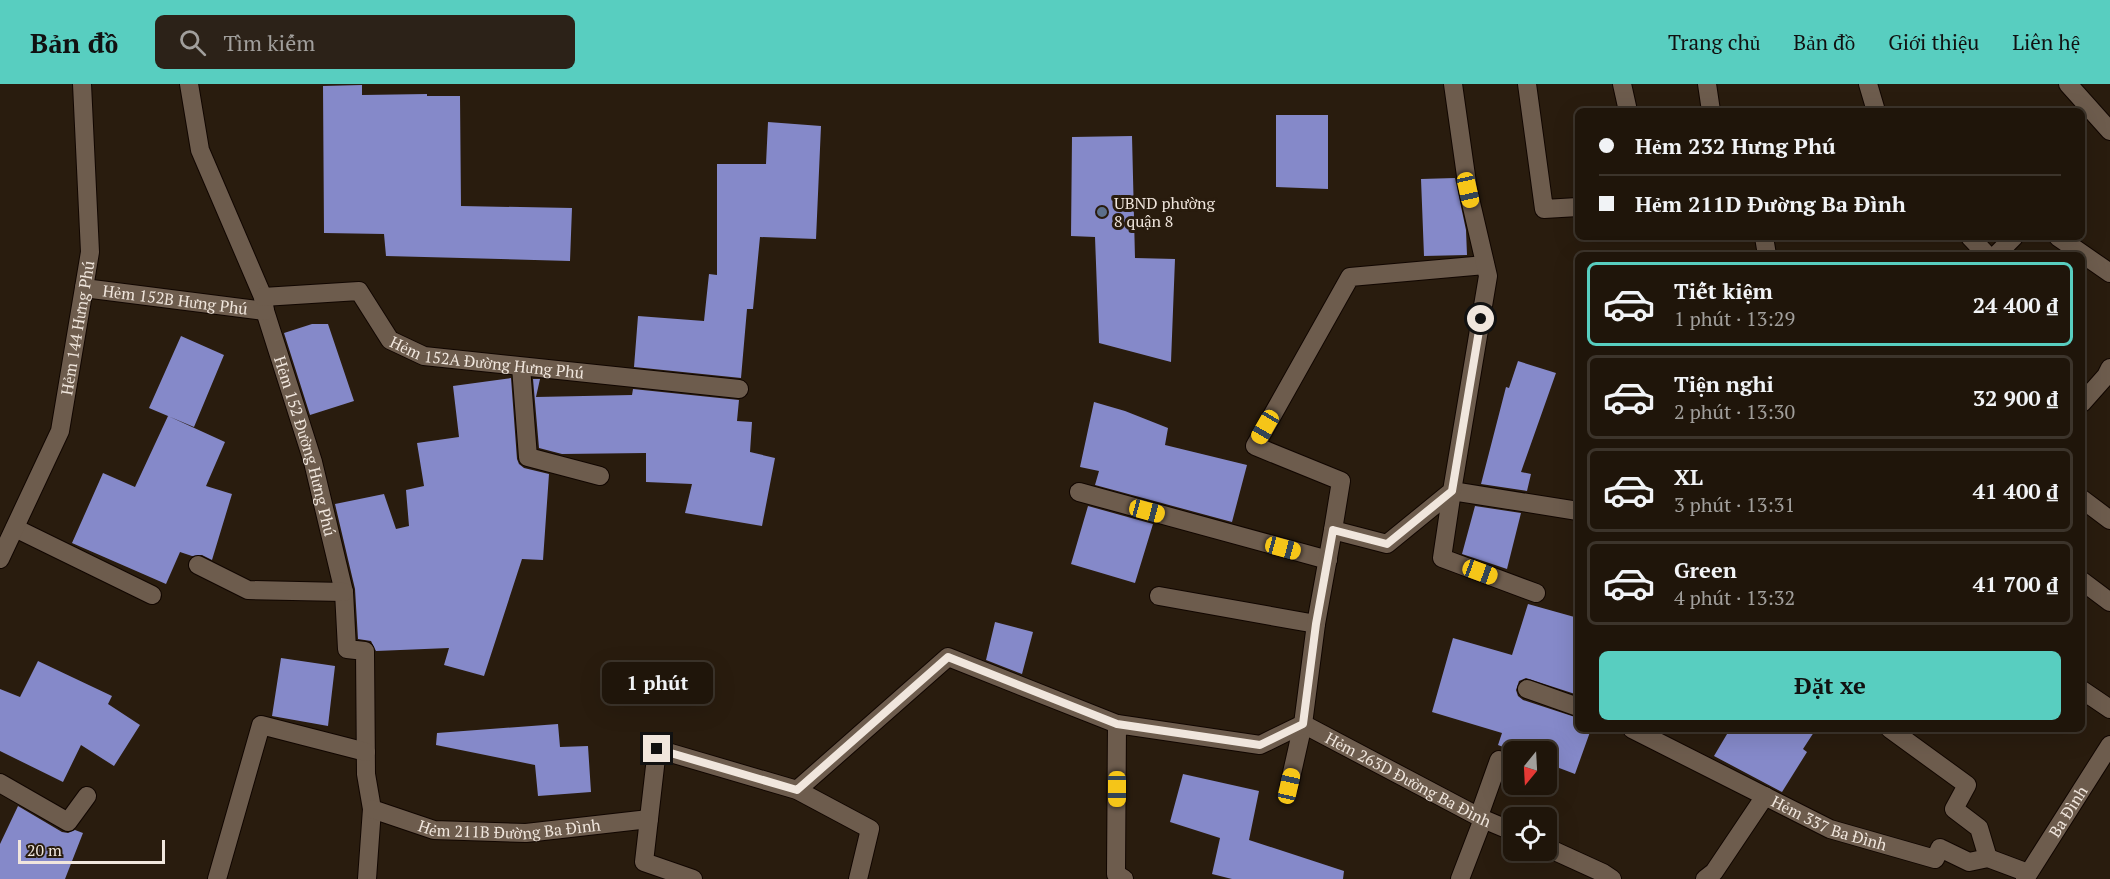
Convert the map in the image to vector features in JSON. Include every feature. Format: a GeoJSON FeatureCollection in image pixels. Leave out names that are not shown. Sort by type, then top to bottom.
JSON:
{"type":"FeatureCollection","features":[{"type":"Feature","properties":{"kind":"street","name":"Hẻm 144 Hưng Phú"},"geometry":{"type":"LineString","coordinates":[[0,559],[60,431],[90,252],[82,84]]}},
{"type":"Feature","properties":{"kind":"street","name":"Hẻm 152 Đường Hưng Phú"},"geometry":{"type":"LineString","coordinates":[[189,84],[200,150],[264,304],[313,462],[344,592],[347,649],[365,651],[366,774],[372,808],[367,879]]}},
{"type":"Feature","properties":{"kind":"street"},"geometry":{"type":"LineString","coordinates":[[1454,84],[1468,190],[1488,276],[1442,558],[1536,593]]}},
{"type":"Feature","properties":{"kind":"street"},"geometry":{"type":"LineString","coordinates":[[1527,84],[1544,209],[1575,207]]}},
{"type":"Feature","properties":{"kind":"street"},"geometry":{"type":"LineString","coordinates":[[1623,84],[1627,108]]}},
{"type":"Feature","properties":{"kind":"street"},"geometry":{"type":"LineString","coordinates":[[1707,84],[1711,108]]}},
{"type":"Feature","properties":{"kind":"street"},"geometry":{"type":"LineString","coordinates":[[1868,84],[1875,108]]}},
{"type":"Feature","properties":{"kind":"street"},"geometry":{"type":"LineString","coordinates":[[2068,84],[2110,131]]}},
{"type":"Feature","properties":{"kind":"street"},"geometry":{"type":"LineString","coordinates":[[1973,240],[1984,252]]}},
{"type":"Feature","properties":{"kind":"street"},"geometry":{"type":"LineString","coordinates":[[1999,252],[2011,240]]}},
{"type":"Feature","properties":{"kind":"street"},"geometry":{"type":"LineString","coordinates":[[2062,240],[2080,252]]}},
{"type":"Feature","properties":{"kind":"street"},"geometry":{"type":"LineString","coordinates":[[2085,256],[2110,273]]}},
{"type":"Feature","properties":{"kind":"street"},"geometry":{"type":"LineString","coordinates":[[1289,786],[1303,724],[1316,624],[1341,481],[1255,446],[1350,277],[1485,265]]}},
{"type":"Feature","properties":{"kind":"street","name":"Hẻm 152B Hưng Phú"},"geometry":{"type":"LineString","coordinates":[[84,288],[264,304]]}},
{"type":"Feature","properties":{"kind":"street","name":"Hẻm 152A Đường Hưng Phú"},"geometry":{"type":"LineString","coordinates":[[264,304],[359,291],[390,340],[424,356],[521,368],[739,389]]}},
{"type":"Feature","properties":{"kind":"street"},"geometry":{"type":"LineString","coordinates":[[521,368],[528,457],[600,476]]}},
{"type":"Feature","properties":{"kind":"street"},"geometry":{"type":"LineString","coordinates":[[2085,400],[2106,376],[2110,368]]}},
{"type":"Feature","properties":{"kind":"street"},"geometry":{"type":"LineString","coordinates":[[1333,530],[1387,544],[1452,491],[1575,512]]}},
{"type":"Feature","properties":{"kind":"street"},"geometry":{"type":"LineString","coordinates":[[1079,492],[1328,560]]}},
{"type":"Feature","properties":{"kind":"street"},"geometry":{"type":"LineString","coordinates":[[2085,501],[2110,520]]}},
{"type":"Feature","properties":{"kind":"street"},"geometry":{"type":"LineString","coordinates":[[15,528],[152,595]]}},
{"type":"Feature","properties":{"kind":"street"},"geometry":{"type":"LineString","coordinates":[[198,565],[249,590],[344,592]]}},
{"type":"Feature","properties":{"kind":"street"},"geometry":{"type":"LineString","coordinates":[[2085,583],[2110,602]]}},
{"type":"Feature","properties":{"kind":"street"},"geometry":{"type":"LineString","coordinates":[[1159,596],[1316,624]]}},
{"type":"Feature","properties":{"kind":"street"},"geometry":{"type":"LineString","coordinates":[[797,790],[948,657],[1117,724],[1260,745],[1303,724]]}},
{"type":"Feature","properties":{"kind":"street"},"geometry":{"type":"LineString","coordinates":[[1527,689],[1575,706]]}},
{"type":"Feature","properties":{"kind":"street"},"geometry":{"type":"LineString","coordinates":[[2085,692],[2110,709]]}},
{"type":"Feature","properties":{"kind":"street"},"geometry":{"type":"LineString","coordinates":[[1117,724],[1116,874],[1124,879]]}},
{"type":"Feature","properties":{"kind":"street","name":"Hẻm 263D Đường Ba Đình"},"geometry":{"type":"LineString","coordinates":[[1303,724],[1481,818],[1503,827]]}},
{"type":"Feature","properties":{"kind":"street"},"geometry":{"type":"LineString","coordinates":[[217,879],[261,725],[366,752]]}},
{"type":"Feature","properties":{"kind":"street","name":"Hẻm 337 Ba Đình"},"geometry":{"type":"LineString","coordinates":[[1638,732],[1830,829],[1935,859],[1940,848],[1969,862],[1988,858],[2026,876]]}},
{"type":"Feature","properties":{"kind":"street"},"geometry":{"type":"LineString","coordinates":[[1894,732],[1967,785],[1954,809],[1979,828],[1988,858]]}},
{"type":"Feature","properties":{"kind":"street","name":"Ba Đình"},"geometry":{"type":"LineString","coordinates":[[2026,876],[2110,746]]}},
{"type":"Feature","properties":{"kind":"street"},"geometry":{"type":"LineString","coordinates":[[693,879],[644,862],[657,749],[797,790],[870,829],[858,879]]}},
{"type":"Feature","properties":{"kind":"street"},"geometry":{"type":"LineString","coordinates":[[1460,879],[1499,760],[1503,761]]}},
{"type":"Feature","properties":{"kind":"street"},"geometry":{"type":"LineString","coordinates":[[0,783],[68,822],[87,796]]}},
{"type":"Feature","properties":{"kind":"street"},"geometry":{"type":"LineString","coordinates":[[1705,879],[1714,872],[1765,796]]}},
{"type":"Feature","properties":{"kind":"street","name":"Hẻm 211B Đường Ba Đình"},"geometry":{"type":"LineString","coordinates":[[372,808],[434,830],[446,831],[526,833],[650,819]]}},
{"type":"Feature","properties":{"kind":"street"},"geometry":{"type":"LineString","coordinates":[[1557,852],[1612,879]]}},
{"type":"Feature","properties":{"kind":"building"},"geometry":{"type":"Polygon","coordinates":[[[362,85],[362,95],[460,96],[461,206],[572,208],[570,261],[386,256],[384,234],[324,233],[323,86],[362,85]]]}},
{"type":"Feature","properties":{"kind":"building"},"geometry":{"type":"Polygon","coordinates":[[[1276,115],[1328,115],[1328,189],[1276,187],[1276,115]]]}},
{"type":"Feature","properties":{"kind":"building"},"geometry":{"type":"Polygon","coordinates":[[[768,122],[821,126],[816,239],[760,237],[753,309],[747,309],[741,378],[634,367],[638,316],[704,321],[709,274],[717,275],[717,164],[766,164],[768,122]]]}},
{"type":"Feature","properties":{"kind":"building"},"geometry":{"type":"Polygon","coordinates":[[[1132,136],[1135,258],[1175,259],[1171,362],[1099,343],[1095,237],[1071,236],[1072,137],[1132,136]]]}},
{"type":"Feature","properties":{"kind":"building"},"geometry":{"type":"Polygon","coordinates":[[[1455,178],[1466,230],[1467,255],[1424,256],[1421,179],[1455,178]]]}},
{"type":"Feature","properties":{"kind":"building"},"geometry":{"type":"Polygon","coordinates":[[[312,324],[328,324],[354,401],[310,415],[284,333],[312,324]]]}},
{"type":"Feature","properties":{"kind":"building"},"geometry":{"type":"Polygon","coordinates":[[[181,336],[224,355],[194,427],[149,408],[181,336]]]}},
{"type":"Feature","properties":{"kind":"building"},"geometry":{"type":"Polygon","coordinates":[[[1518,361],[1556,373],[1521,472],[1531,474],[1527,491],[1481,484],[1506,387],[1509,388],[1518,361]]]}},
{"type":"Feature","properties":{"kind":"building"},"geometry":{"type":"Polygon","coordinates":[[[511,378],[517,459],[524,468],[549,474],[543,560],[522,559],[484,676],[444,665],[449,648],[376,651],[371,641],[358,639],[355,589],[335,504],[384,494],[396,529],[409,526],[406,490],[424,486],[417,443],[459,437],[453,386],[511,378]]]}},
{"type":"Feature","properties":{"kind":"building"},"geometry":{"type":"Polygon","coordinates":[[[533,379],[540,379],[536,397],[632,395],[633,389],[739,400],[737,421],[752,422],[750,452],[775,458],[762,526],[685,513],[692,484],[646,482],[646,453],[562,454],[539,448],[533,379]]]}},
{"type":"Feature","properties":{"kind":"building"},"geometry":{"type":"Polygon","coordinates":[[[1094,402],[1168,428],[1165,445],[1247,465],[1232,522],[1095,485],[1099,471],[1080,467],[1094,402]]]}},
{"type":"Feature","properties":{"kind":"building"},"geometry":{"type":"Polygon","coordinates":[[[168,416],[225,442],[206,486],[232,494],[212,560],[202,555],[192,556],[180,552],[166,584],[72,543],[103,473],[135,487],[168,416]]]}},
{"type":"Feature","properties":{"kind":"building"},"geometry":{"type":"Polygon","coordinates":[[[1088,506],[1153,524],[1135,583],[1071,564],[1088,506]]]}},
{"type":"Feature","properties":{"kind":"building"},"geometry":{"type":"Polygon","coordinates":[[[1475,506],[1521,513],[1507,569],[1462,554],[1475,506]]]}},
{"type":"Feature","properties":{"kind":"building"},"geometry":{"type":"Polygon","coordinates":[[[1528,604],[1575,617],[1575,694],[1526,678],[1519,681],[1516,690],[1518,696],[1523,700],[1575,717],[1575,732],[1590,732],[1575,774],[1557,767],[1557,741],[1503,741],[1503,747],[1498,745],[1502,733],[1432,712],[1453,638],[1512,655],[1528,604]]]}},
{"type":"Feature","properties":{"kind":"building"},"geometry":{"type":"Polygon","coordinates":[[[995,622],[1033,632],[1022,674],[986,660],[995,622]]]}},
{"type":"Feature","properties":{"kind":"building"},"geometry":{"type":"Polygon","coordinates":[[[281,658],[335,666],[328,726],[272,716],[281,658]]]}},
{"type":"Feature","properties":{"kind":"building"},"geometry":{"type":"Polygon","coordinates":[[[38,661],[112,696],[108,704],[140,725],[114,766],[81,745],[63,782],[0,751],[0,689],[20,697],[38,661]]]}},
{"type":"Feature","properties":{"kind":"building"},"geometry":{"type":"Polygon","coordinates":[[[558,724],[560,747],[588,746],[591,792],[538,796],[535,765],[436,745],[437,733],[558,724]]]}},
{"type":"Feature","properties":{"kind":"building"},"geometry":{"type":"Polygon","coordinates":[[[1728,732],[1814,732],[1803,749],[1807,752],[1782,792],[1714,756],[1728,732]]]}},
{"type":"Feature","properties":{"kind":"building"},"geometry":{"type":"Polygon","coordinates":[[[1183,774],[1259,791],[1249,840],[1344,871],[1343,879],[1232,879],[1212,874],[1220,838],[1170,822],[1183,774]]]}},
{"type":"Feature","properties":{"kind":"building"},"geometry":{"type":"Polygon","coordinates":[[[18,806],[62,832],[68,833],[75,830],[83,833],[65,879],[0,879],[0,844],[18,806]]]}},
{"type":"Feature","properties":{"kind":"place","name":"UBND phường 8 quận 8"},"geometry":{"type":"Point","coordinates":[1102,212]}},
{"type":"Feature","properties":{"kind":"route"},"geometry":{"type":"LineString","coordinates":[[657,749],[797,790],[948,657],[1117,724],[1260,745],[1303,724],[1316,624],[1333,530],[1387,544],[1452,491],[1481,319]]}}]}
